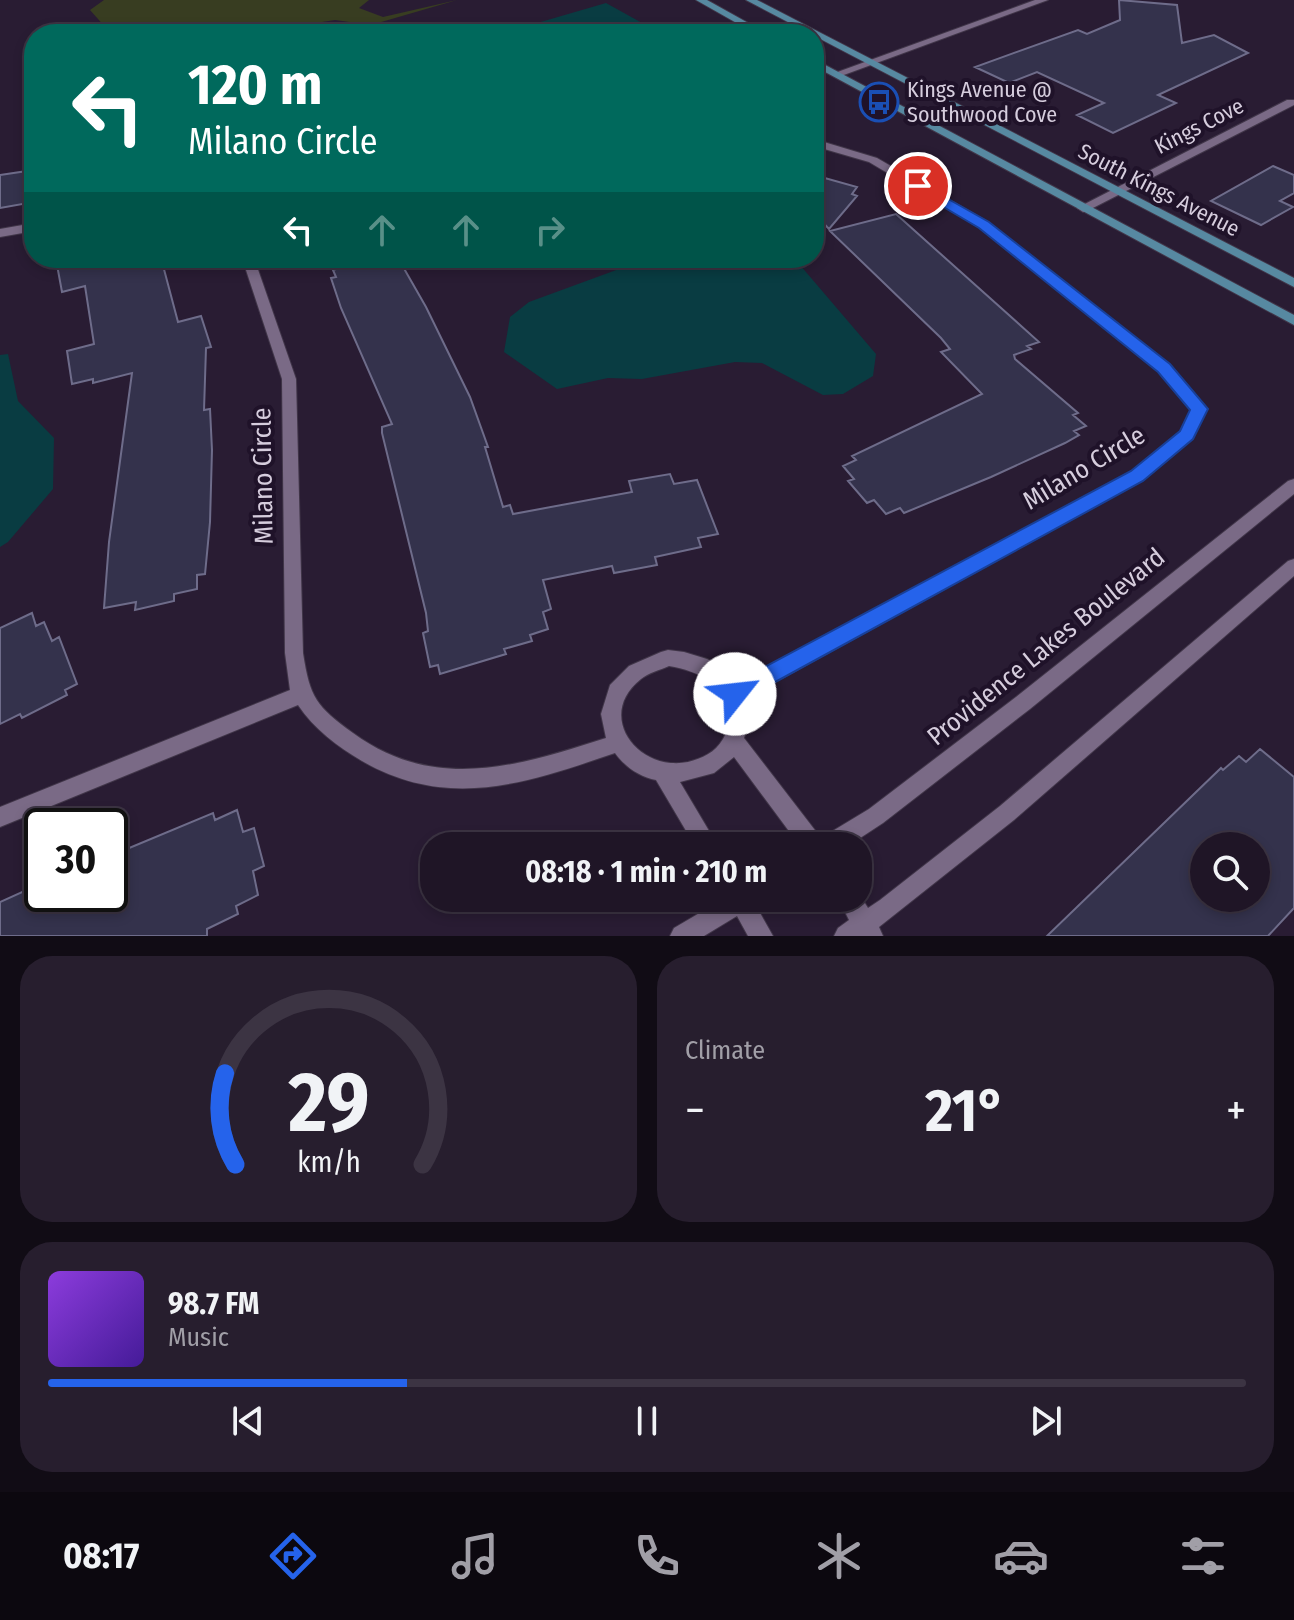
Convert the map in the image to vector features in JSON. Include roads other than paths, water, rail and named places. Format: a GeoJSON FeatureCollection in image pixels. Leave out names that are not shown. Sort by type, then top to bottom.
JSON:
{"type":"FeatureCollection","features":[{"type":"Feature","properties":{"kind":"main road"},"geometry":{"type":"LineString","coordinates":[[700,0],[744,24]]}},
{"type":"Feature","properties":{"kind":"main road","name":"South Kings Avenue"},"geometry":{"type":"LineString","coordinates":[[750,0],[796,24]]}},
{"type":"Feature","properties":{"kind":"main road","name":"South Kings Avenue"},"geometry":{"type":"LineString","coordinates":[[824,38],[1294,283]]}},
{"type":"Feature","properties":{"kind":"main road","name":"South Kings Avenue"},"geometry":{"type":"LineString","coordinates":[[824,67],[1294,321]]}},
{"type":"Feature","properties":{"kind":"street"},"geometry":{"type":"LineString","coordinates":[[837,74],[1044,0]]}},
{"type":"Feature","properties":{"kind":"street","name":"Kings Cove"},"geometry":{"type":"LineString","coordinates":[[1083,208],[1291,102]]}},
{"type":"Feature","properties":{"kind":"street","name":"Milano Circle"},"geometry":{"type":"LineString","coordinates":[[735,694],[1137,476],[1187,435],[1199,409],[1164,368],[984,225],[873,160],[824,145]]}},
{"type":"Feature","properties":{"kind":"street"},"geometry":{"type":"LineString","coordinates":[[0,233],[24,229]]}},
{"type":"Feature","properties":{"kind":"street","name":"Milano Circle"},"geometry":{"type":"LineString","coordinates":[[256,268],[289,379],[294,653],[301,695]]}},
{"type":"Feature","properties":{"kind":"street","name":"Providence Lakes Boulevard"},"geometry":{"type":"LineString","coordinates":[[850,832],[876,816],[1023,703],[1294,485]]}},
{"type":"Feature","properties":{"kind":"street"},"geometry":{"type":"LineString","coordinates":[[854,912],[861,932],[1007,813],[1294,566]]}},
{"type":"Feature","properties":{"kind":"street"},"geometry":{"type":"LineString","coordinates":[[668,658],[689,659],[708,666],[724,678],[735,694],[740,712],[733,740],[713,764],[694,772],[663,773],[631,758],[618,743],[611,724],[611,705],[618,687],[631,673],[648,663],[668,658]]}},
{"type":"Feature","properties":{"kind":"street"},"geometry":{"type":"LineString","coordinates":[[0,817],[301,695],[336,733],[378,762],[436,780],[455,782],[518,775],[618,743]]}},
{"type":"Feature","properties":{"kind":"street"},"geometry":{"type":"LineString","coordinates":[[733,740],[802,832]]}},
{"type":"Feature","properties":{"kind":"street"},"geometry":{"type":"LineString","coordinates":[[663,773],[699,832]]}},
{"type":"Feature","properties":{"kind":"street"},"geometry":{"type":"LineString","coordinates":[[682,936],[721,912]]}},
{"type":"Feature","properties":{"kind":"street"},"geometry":{"type":"LineString","coordinates":[[749,912],[761,936]]}},
{"type":"Feature","properties":{"kind":"place","name":"Kings Avenue @ Southwood Cove"},"geometry":{"type":"Point","coordinates":[879,102]}}]}
